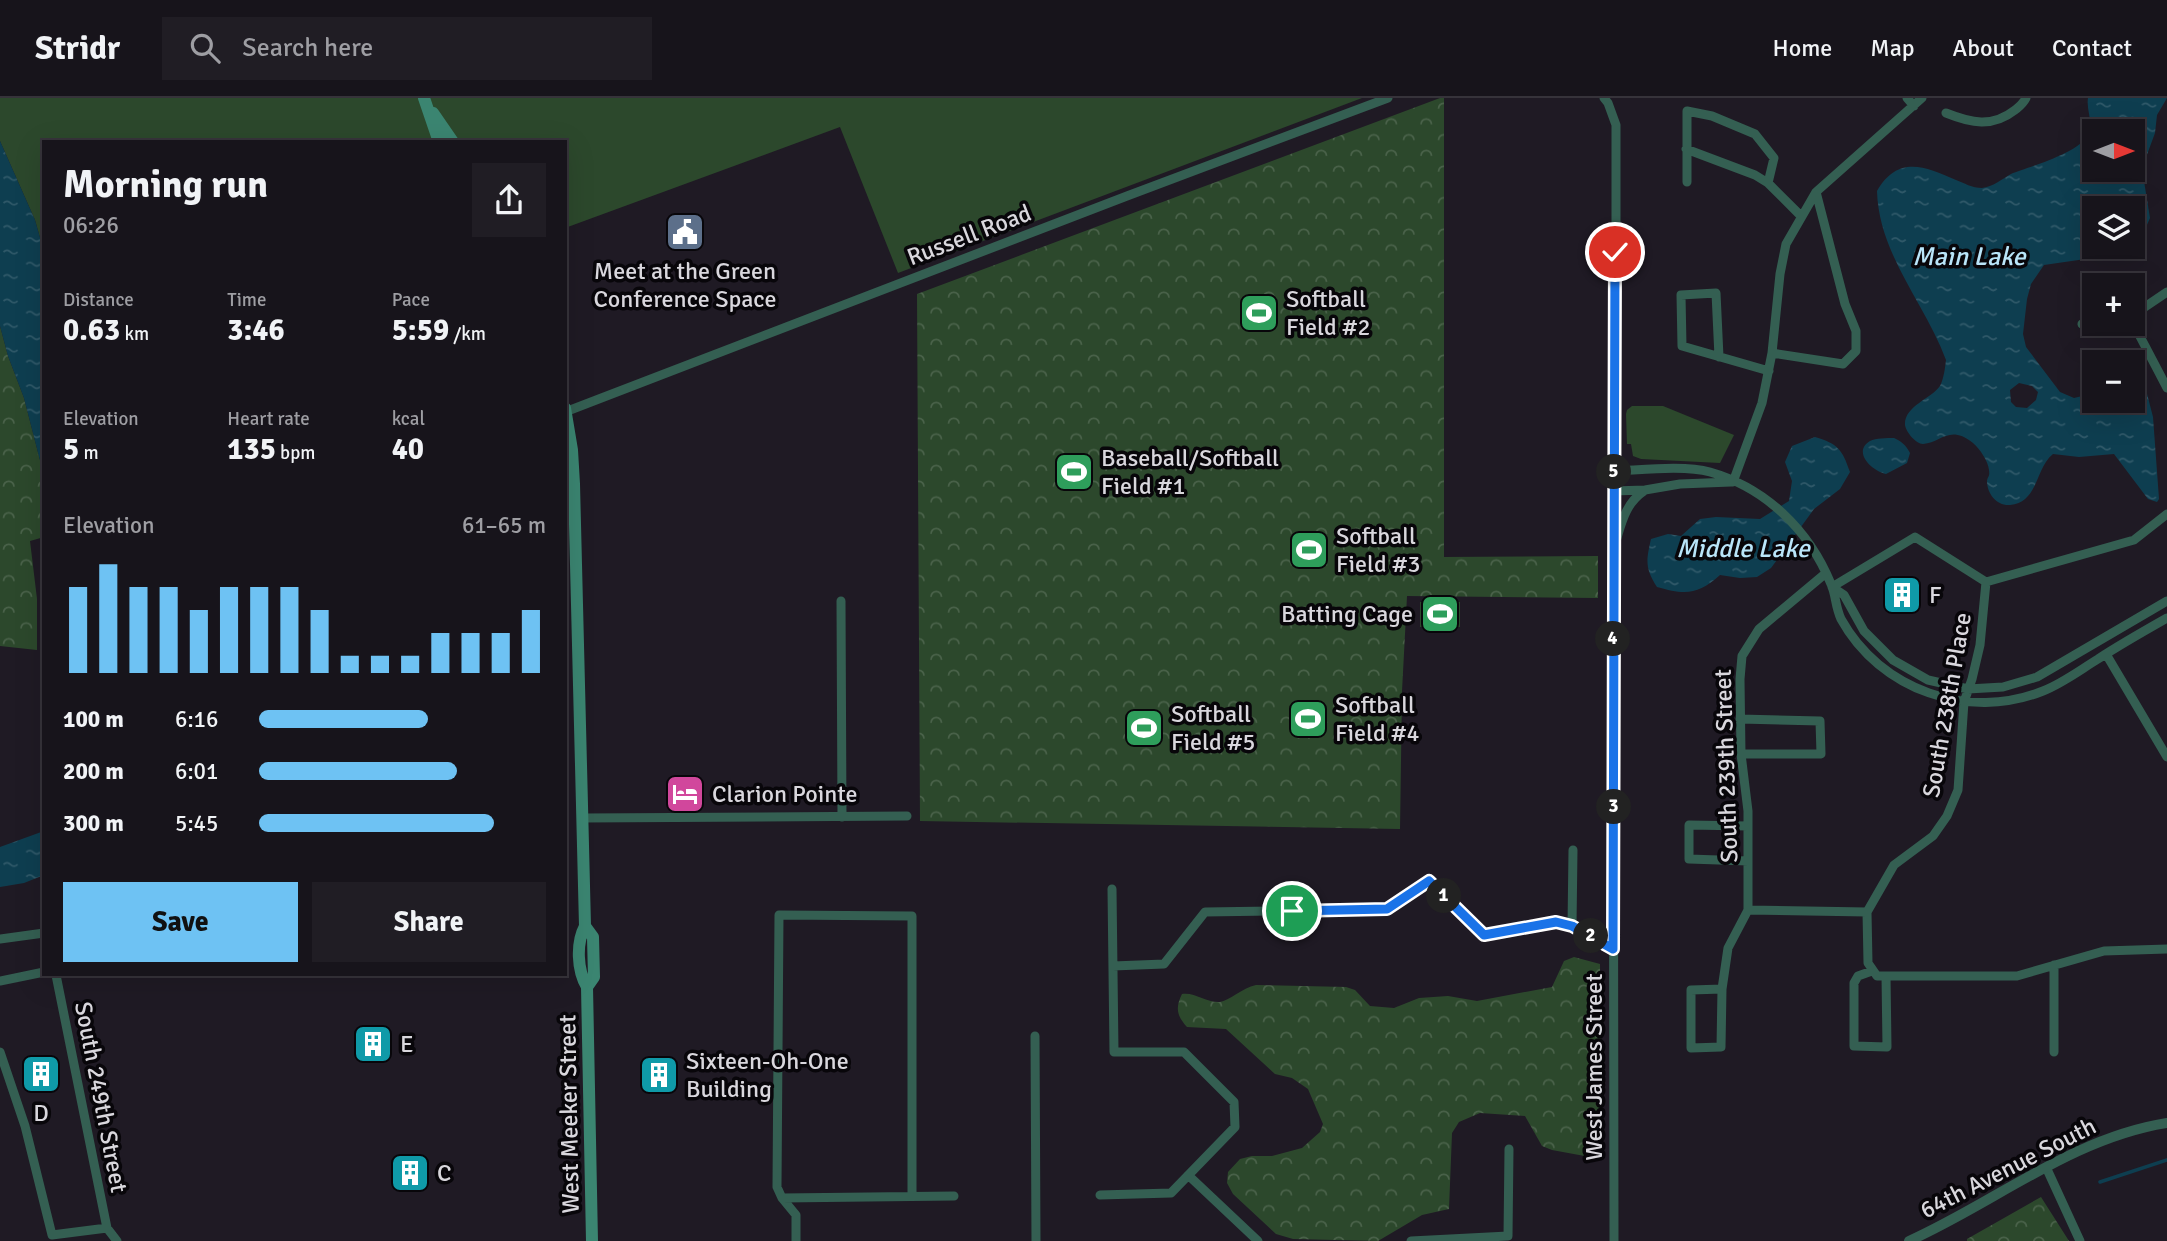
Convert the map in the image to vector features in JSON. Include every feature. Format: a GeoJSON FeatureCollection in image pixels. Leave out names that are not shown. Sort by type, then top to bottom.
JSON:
{"type":"FeatureCollection","features":[{"type":"Feature","properties":{"kind":"main road"},"geometry":{"type":"LineString","coordinates":[[427,103],[438,140]]}},
{"type":"Feature","properties":{"kind":"main road"},"geometry":{"type":"LineString","coordinates":[[427,103],[452,140]]}},
{"type":"Feature","properties":{"kind":"main road","name":"West Meeker Street"},"geometry":{"type":"LineString","coordinates":[[567,418],[572,450],[585,926],[579,937],[580,976],[587,986],[592,1241]]}},
{"type":"Feature","properties":{"kind":"street","name":"Russell Road"},"geometry":{"type":"LineString","coordinates":[[567,411],[1388,98]]}},
{"type":"Feature","properties":{"kind":"street","name":"West James Street"},"geometry":{"type":"LineString","coordinates":[[1604,98],[1616,125],[1613,491],[1614,1241]]}},
{"type":"Feature","properties":{"kind":"street"},"geometry":{"type":"LineString","coordinates":[[1907,98],[1914,106]]}},
{"type":"Feature","properties":{"kind":"street"},"geometry":{"type":"LineString","coordinates":[[1733,482],[1762,403],[1769,372],[1786,244],[1816,192],[1922,98]]}},
{"type":"Feature","properties":{"kind":"street"},"geometry":{"type":"LineString","coordinates":[[1946,113],[1980,124],[2010,114],[2024,104],[2026,98]]}},
{"type":"Feature","properties":{"kind":"street"},"geometry":{"type":"LineString","coordinates":[[1687,182],[1687,111],[1712,116],[1755,134],[1774,158],[1768,183]]}},
{"type":"Feature","properties":{"kind":"street"},"geometry":{"type":"LineString","coordinates":[[1686,149],[1755,175],[1768,183],[1801,216]]}},
{"type":"Feature","properties":{"kind":"street"},"geometry":{"type":"LineString","coordinates":[[1772,353],[1843,364],[1856,351],[1856,331],[1845,304],[1816,192]]}},
{"type":"Feature","properties":{"kind":"street"},"geometry":{"type":"LineString","coordinates":[[2145,307],[2167,292]]}},
{"type":"Feature","properties":{"kind":"street"},"geometry":{"type":"LineString","coordinates":[[1718,356],[1716,293],[1681,295],[1682,346],[1769,372]]}},
{"type":"Feature","properties":{"kind":"street"},"geometry":{"type":"LineString","coordinates":[[2140,336],[2167,388]]}},
{"type":"Feature","properties":{"kind":"street"},"geometry":{"type":"LineString","coordinates":[[1615,471],[1701,470],[1753,491],[1769,502],[1789,517],[1802,532],[1826,573],[1832,587],[1833,601],[1852,635],[1877,663],[1909,685],[1936,695],[1964,702],[1997,702],[2029,696],[2059,683],[2167,618]]}},
{"type":"Feature","properties":{"kind":"street"},"geometry":{"type":"LineString","coordinates":[[1613,491],[1646,491],[1680,484],[1733,482]]}},
{"type":"Feature","properties":{"kind":"street"},"geometry":{"type":"LineString","coordinates":[[1613,549],[1628,508],[1635,497],[1646,491]]}},
{"type":"Feature","properties":{"kind":"street"},"geometry":{"type":"LineString","coordinates":[[1832,587],[1915,537],[1986,582],[2134,540],[2167,514]]}},
{"type":"Feature","properties":{"kind":"street","name":"South 239th Street"},"geometry":{"type":"LineString","coordinates":[[1722,989],[1691,990],[1691,1048],[1721,1047],[1722,989],[1728,948],[1748,909],[1748,826],[1741,754],[1742,656],[1759,629],[1826,573]]}},
{"type":"Feature","properties":{"kind":"street","name":"South 238th Place"},"geometry":{"type":"LineString","coordinates":[[1867,912],[1894,865],[1933,836],[1947,816],[1958,790],[1964,702],[1980,645],[1986,582]]}},
{"type":"Feature","properties":{"kind":"street"},"geometry":{"type":"LineString","coordinates":[[1832,587],[1844,595],[1864,631],[1893,660],[1928,680],[1968,689],[2003,687],[2037,677],[2167,601]]}},
{"type":"Feature","properties":{"kind":"street"},"geometry":{"type":"LineString","coordinates":[[841,601],[842,817]]}},
{"type":"Feature","properties":{"kind":"street"},"geometry":{"type":"LineString","coordinates":[[2106,654],[2167,757]]}},
{"type":"Feature","properties":{"kind":"street"},"geometry":{"type":"LineString","coordinates":[[1741,719],[1820,720],[1821,754],[1741,754]]}},
{"type":"Feature","properties":{"kind":"street"},"geometry":{"type":"LineString","coordinates":[[583,818],[907,816]]}},
{"type":"Feature","properties":{"kind":"street"},"geometry":{"type":"LineString","coordinates":[[1748,826],[1689,825],[1689,859],[1748,861]]}},
{"type":"Feature","properties":{"kind":"street"},"geometry":{"type":"LineString","coordinates":[[1572,926],[1573,850]]}},
{"type":"Feature","properties":{"kind":"street"},"geometry":{"type":"LineString","coordinates":[[1113,966],[1164,964],[1205,912],[1387,909],[1429,881],[1484,935],[1556,922],[1572,926],[1613,949]]}},
{"type":"Feature","properties":{"kind":"street"},"geometry":{"type":"LineString","coordinates":[[1100,1195],[1171,1193],[1235,1127],[1234,1102],[1184,1052],[1114,1052],[1112,889]]}},
{"type":"Feature","properties":{"kind":"street"},"geometry":{"type":"LineString","coordinates":[[1748,909],[1867,912],[1868,963],[1877,976],[2017,975],[2104,951],[2167,949]]}},
{"type":"Feature","properties":{"kind":"street"},"geometry":{"type":"LineString","coordinates":[[796,1241],[796,1215],[782,1198],[777,1186],[779,915],[912,916],[912,1196]]}},
{"type":"Feature","properties":{"kind":"street"},"geometry":{"type":"LineString","coordinates":[[0,939],[42,933]]}},
{"type":"Feature","properties":{"kind":"street"},"geometry":{"type":"LineString","coordinates":[[2054,965],[2054,1052]]}},
{"type":"Feature","properties":{"kind":"street"},"geometry":{"type":"LineString","coordinates":[[1872,971],[1858,976],[1854,983],[1854,1046],[1887,1047],[1886,976]]}},
{"type":"Feature","properties":{"kind":"street"},"geometry":{"type":"LineString","coordinates":[[0,981],[42,972]]}},
{"type":"Feature","properties":{"kind":"street","name":"South 249th Street"},"geometry":{"type":"LineString","coordinates":[[56,976],[107,1228]]}},
{"type":"Feature","properties":{"kind":"street"},"geometry":{"type":"LineString","coordinates":[[1035,1036],[1036,1241]]}},
{"type":"Feature","properties":{"kind":"street"},"geometry":{"type":"LineString","coordinates":[[0,1052],[24,1126],[52,1235],[107,1228],[117,1241]]}},
{"type":"Feature","properties":{"kind":"street","name":"64th Avenue South"},"geometry":{"type":"LineString","coordinates":[[1909,1241],[2082,1150],[2135,1130],[2167,1124]]}},
{"type":"Feature","properties":{"kind":"street"},"geometry":{"type":"LineString","coordinates":[[1411,1241],[1508,1236],[1509,1149]]}},
{"type":"Feature","properties":{"kind":"street"},"geometry":{"type":"LineString","coordinates":[[2046,1167],[2080,1241]]}},
{"type":"Feature","properties":{"kind":"street"},"geometry":{"type":"LineString","coordinates":[[1188,1175],[1258,1241]]}},
{"type":"Feature","properties":{"kind":"street"},"geometry":{"type":"LineString","coordinates":[[782,1198],[954,1196]]}},
{"type":"Feature","properties":{"kind":"green space"},"geometry":{"type":"Polygon","coordinates":[[[0,98],[1362,98],[898,273],[840,127],[567,227],[567,140],[435,140],[434,137],[427,140],[42,140],[42,245],[35,220],[0,141],[0,98]]]}},
{"type":"Feature","properties":{"kind":"green space"},"geometry":{"type":"Polygon","coordinates":[[[1444,98],[1444,557],[1598,556],[1598,598],[1407,596],[1402,691],[1400,829],[920,821],[917,294],[1444,98]]]}},
{"type":"Feature","properties":{"kind":"green space"},"geometry":{"type":"Polygon","coordinates":[[[0,326],[24,398],[42,468],[42,538],[30,541],[37,599],[37,650],[0,646],[0,326]]]}},
{"type":"Feature","properties":{"kind":"green space"},"geometry":{"type":"Polygon","coordinates":[[[1632,406],[1663,406],[1734,435],[1720,463],[1641,459],[1633,456],[1631,444],[1627,444],[1626,414],[1632,406]]]}},
{"type":"Feature","properties":{"kind":"green space","name":"Batting Cage"},"geometry":{"type":"Polygon","coordinates":[[[1420,602],[1460,602],[1460,627],[1420,627],[1420,602]]]}},
{"type":"Feature","properties":{"kind":"green space"},"geometry":{"type":"Polygon","coordinates":[[[1574,957],[1600,964],[1601,1159],[1542,1146],[1525,1116],[1480,1113],[1459,1122],[1452,1133],[1449,1209],[1422,1215],[1378,1241],[1293,1239],[1276,1234],[1233,1194],[1227,1183],[1228,1172],[1240,1159],[1272,1156],[1302,1148],[1320,1132],[1323,1124],[1308,1089],[1292,1078],[1275,1074],[1226,1029],[1187,1027],[1178,1012],[1182,994],[1220,1002],[1256,985],[1346,987],[1355,990],[1370,1006],[1394,1008],[1419,998],[1448,996],[1477,1001],[1552,987],[1564,961],[1574,957]]]}},
{"type":"Feature","properties":{"kind":"green space"},"geometry":{"type":"Polygon","coordinates":[[[2041,1197],[2069,1241],[1967,1241],[1967,1239],[2041,1197]]]}},
{"type":"Feature","properties":{"kind":"water","name":"Main Lake"},"geometry":{"type":"Polygon","coordinates":[[[2088,98],[2167,98],[2157,115],[2155,133],[2146,157],[2146,119],[2089,119],[2088,98]]]}},
{"type":"Feature","properties":{"kind":"water"},"geometry":{"type":"Polygon","coordinates":[[[0,141],[35,220],[42,245],[42,468],[24,398],[0,326],[0,141]]]}},
{"type":"Feature","properties":{"kind":"water","name":"Main Lake"},"geometry":{"type":"Polygon","coordinates":[[[2082,143],[2082,182],[2144,182],[2150,218],[2145,228],[2145,196],[2082,196],[2082,259],[2085,259],[2044,265],[2031,284],[2023,334],[2026,347],[2060,392],[2074,398],[2082,396],[2082,413],[2145,413],[2146,390],[2153,417],[2159,499],[2157,502],[2148,499],[2114,454],[2079,457],[2053,454],[2026,498],[2019,503],[2005,505],[1991,495],[1987,486],[1987,463],[1973,443],[1958,435],[1951,435],[1923,444],[1917,442],[1906,428],[1906,418],[1913,408],[1940,386],[1946,360],[1894,258],[1880,214],[1877,191],[1894,172],[1912,167],[1933,171],[1982,188],[2082,143]],[[2019,383],[2010,390],[2011,402],[2016,407],[2027,408],[2036,400],[2038,392],[2032,386],[2019,383]]]}},
{"type":"Feature","properties":{"kind":"water","name":"Middle Lake"},"geometry":{"type":"Polygon","coordinates":[[[1815,437],[1838,449],[1850,472],[1840,489],[1814,509],[1771,568],[1757,577],[1720,575],[1691,592],[1657,587],[1650,575],[1648,564],[1651,539],[1668,534],[1681,536],[1700,519],[1760,519],[1789,501],[1792,481],[1785,462],[1792,446],[1815,437]]]}},
{"type":"Feature","properties":{"kind":"water"},"geometry":{"type":"Polygon","coordinates":[[[1894,438],[1910,453],[1907,463],[1886,474],[1866,461],[1863,450],[1872,440],[1894,438]]]}},
{"type":"Feature","properties":{"kind":"water"},"geometry":{"type":"Polygon","coordinates":[[[42,832],[42,876],[24,883],[0,887],[0,847],[42,832]]]}},
{"type":"Feature","properties":{"kind":"waterway"},"geometry":{"type":"LineString","coordinates":[[2100,1182],[2167,1160]]}},
{"type":"Feature","properties":{"kind":"place","name":"Meet at the Green Conference Space"},"geometry":{"type":"Point","coordinates":[685,232]}},
{"type":"Feature","properties":{"kind":"place","name":"Softball Field #2"},"geometry":{"type":"Point","coordinates":[1259,313]}},
{"type":"Feature","properties":{"kind":"place","name":"Baseball/Softball Field #1"},"geometry":{"type":"Point","coordinates":[1074,472]}},
{"type":"Feature","properties":{"kind":"place","name":"Softball Field #3"},"geometry":{"type":"Point","coordinates":[1309,550]}},
{"type":"Feature","properties":{"kind":"place","name":"F"},"geometry":{"type":"Point","coordinates":[1902,595]}},
{"type":"Feature","properties":{"kind":"place","name":"Batting Cage"},"geometry":{"type":"Point","coordinates":[1440,614]}},
{"type":"Feature","properties":{"kind":"place","name":"Softball Field #4"},"geometry":{"type":"Point","coordinates":[1308,719]}},
{"type":"Feature","properties":{"kind":"place","name":"Softball Field #5"},"geometry":{"type":"Point","coordinates":[1144,728]}},
{"type":"Feature","properties":{"kind":"place","name":"Clarion Pointe"},"geometry":{"type":"Point","coordinates":[685,794]}},
{"type":"Feature","properties":{"kind":"place","name":"E"},"geometry":{"type":"Point","coordinates":[373,1044]}},
{"type":"Feature","properties":{"kind":"place","name":"D"},"geometry":{"type":"Point","coordinates":[41,1074]}},
{"type":"Feature","properties":{"kind":"place","name":"Sixteen-Oh-One Building"},"geometry":{"type":"Point","coordinates":[659,1075]}},
{"type":"Feature","properties":{"kind":"place","name":"C"},"geometry":{"type":"Point","coordinates":[410,1173]}},
{"type":"Feature","properties":{"kind":"route"},"geometry":{"type":"LineString","coordinates":[[1292,911],[1387,909],[1429,881],[1484,935],[1556,922],[1572,926],[1613,949],[1615,252]]}}]}
